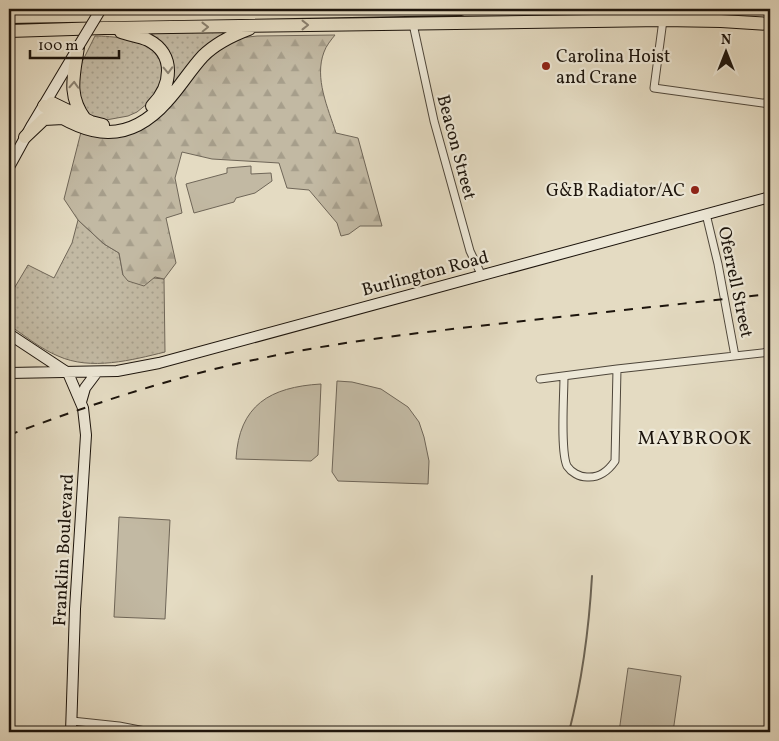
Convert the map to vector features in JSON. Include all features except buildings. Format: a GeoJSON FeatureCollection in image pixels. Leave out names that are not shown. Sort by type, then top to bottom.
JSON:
{"type":"FeatureCollection","features":[{"type":"Feature","properties":{"kind":"highway"},"geometry":{"type":"LineString","coordinates":[[275,9],[307,12]]}},
{"type":"Feature","properties":{"kind":"highway"},"geometry":{"type":"LineString","coordinates":[[9,17],[461,9]]}},
{"type":"Feature","properties":{"kind":"highway"},"geometry":{"type":"LineString","coordinates":[[9,31],[662,20],[721,20],[770,24]]}},
{"type":"Feature","properties":{"kind":"highway"},"geometry":{"type":"LineString","coordinates":[[46,103],[63,118],[85,129],[106,132],[125,130],[137,126],[156,114],[204,56],[217,44],[256,26]]}},
{"type":"Feature","properties":{"kind":"highway"},"geometry":{"type":"LineString","coordinates":[[46,103],[100,125],[109,125],[130,121],[142,115],[158,100],[168,82],[169,64],[164,53],[148,40],[104,28]]}},
{"type":"Feature","properties":{"kind":"highway"},"geometry":{"type":"LineString","coordinates":[[78,47],[73,98],[85,119]]}},
{"type":"Feature","properties":{"kind":"highway"},"geometry":{"type":"LineString","coordinates":[[25,137],[44,120],[63,118]]}},
{"type":"Feature","properties":{"kind":"main road"},"geometry":{"type":"LineString","coordinates":[[9,167],[101,9]]}},
{"type":"Feature","properties":{"kind":"main road","name":"Burlington Road"},"geometry":{"type":"LineString","coordinates":[[9,374],[116,371],[160,363],[481,274],[770,197]]}},
{"type":"Feature","properties":{"kind":"main road"},"geometry":{"type":"LineString","coordinates":[[9,334],[68,373]]}},
{"type":"Feature","properties":{"kind":"main road"},"geometry":{"type":"LineString","coordinates":[[81,402],[92,372]]}},
{"type":"Feature","properties":{"kind":"main road","name":"Franklin Boulevard"},"geometry":{"type":"LineString","coordinates":[[68,373],[81,402],[86,435],[75,609],[72,732]]}},
{"type":"Feature","properties":{"kind":"street"},"geometry":{"type":"LineString","coordinates":[[662,20],[654,88],[770,104]]}},
{"type":"Feature","properties":{"kind":"street","name":"Beacon Street"},"geometry":{"type":"LineString","coordinates":[[413,24],[442,149],[470,251],[481,274]]}},
{"type":"Feature","properties":{"kind":"street","name":"Oferrell Street"},"geometry":{"type":"LineString","coordinates":[[706,214],[718,264],[735,356]]}},
{"type":"Feature","properties":{"kind":"street"},"geometry":{"type":"LineString","coordinates":[[540,380],[617,369],[770,352]]}},
{"type":"Feature","properties":{"kind":"street"},"geometry":{"type":"LineString","coordinates":[[564,376],[564,454],[568,467],[574,473],[585,478],[598,476],[608,471],[615,461],[617,369]]}},
{"type":"Feature","properties":{"kind":"street"},"geometry":{"type":"LineString","coordinates":[[72,721],[120,726],[150,732]]}},
{"type":"Feature","properties":{"kind":"green space"},"geometry":{"type":"Polygon","coordinates":[[[177,31],[231,31],[169,93],[172,81],[151,38],[151,34],[177,31]]]}},
{"type":"Feature","properties":{"kind":"green space"},"geometry":{"type":"Polygon","coordinates":[[[335,35],[326,48],[321,62],[323,93],[336,133],[358,138],[382,226],[360,226],[349,234],[341,236],[337,223],[309,190],[287,188],[279,163],[212,159],[182,152],[175,178],[182,213],[166,218],[176,263],[164,279],[155,277],[144,286],[128,281],[123,275],[119,253],[104,244],[78,220],[64,199],[81,132],[134,132],[147,126],[162,114],[212,53],[240,38],[335,35]]]}},
{"type":"Feature","properties":{"kind":"green space"},"geometry":{"type":"Polygon","coordinates":[[[95,36],[136,41],[151,47],[159,56],[166,73],[153,99],[137,112],[128,116],[106,120],[88,115],[83,110],[78,83],[81,64],[95,36]]]}},
{"type":"Feature","properties":{"kind":"green space"},"geometry":{"type":"Polygon","coordinates":[[[251,166],[251,174],[271,173],[272,181],[255,193],[236,198],[234,202],[194,213],[186,184],[227,173],[227,168],[251,166]]]}},
{"type":"Feature","properties":{"kind":"green space"},"geometry":{"type":"Polygon","coordinates":[[[78,220],[104,244],[119,253],[123,275],[164,279],[165,352],[111,363],[84,363],[52,353],[9,325],[9,297],[28,265],[54,278],[72,243],[78,220]]]}},
{"type":"Feature","properties":{"kind":"green space"},"geometry":{"type":"Polygon","coordinates":[[[337,381],[352,382],[381,389],[408,407],[419,422],[424,437],[429,461],[428,484],[338,481],[332,472],[337,381]]]}},
{"type":"Feature","properties":{"kind":"green space"},"geometry":{"type":"Polygon","coordinates":[[[321,384],[318,455],[311,461],[236,459],[238,440],[243,425],[260,402],[287,389],[321,384]]]}},
{"type":"Feature","properties":{"kind":"green space"},"geometry":{"type":"Polygon","coordinates":[[[119,517],[170,520],[165,619],[114,617],[119,517]]]}},
{"type":"Feature","properties":{"kind":"green space"},"geometry":{"type":"Polygon","coordinates":[[[628,668],[681,676],[673,732],[619,732],[628,668]]]}},
{"type":"Feature","properties":{"kind":"waterway"},"geometry":{"type":"LineString","coordinates":[[569,732],[578,694],[584,655],[592,576]]}},
{"type":"Feature","properties":{"kind":"railway"},"geometry":{"type":"LineString","coordinates":[[9,435],[71,412],[166,382],[231,365],[293,352],[415,334],[770,294]]}},
{"type":"Feature","properties":{"kind":"place","name":"Carolina Hoist and Crane"},"geometry":{"type":"Point","coordinates":[546,66]}},
{"type":"Feature","properties":{"kind":"place","name":"G&B Radiator/AC"},"geometry":{"type":"Point","coordinates":[695,190]}},
{"type":"Feature","properties":{"kind":"district","name":"MAYBROOK"},"geometry":{"type":"Point","coordinates":[695,437]}}]}
